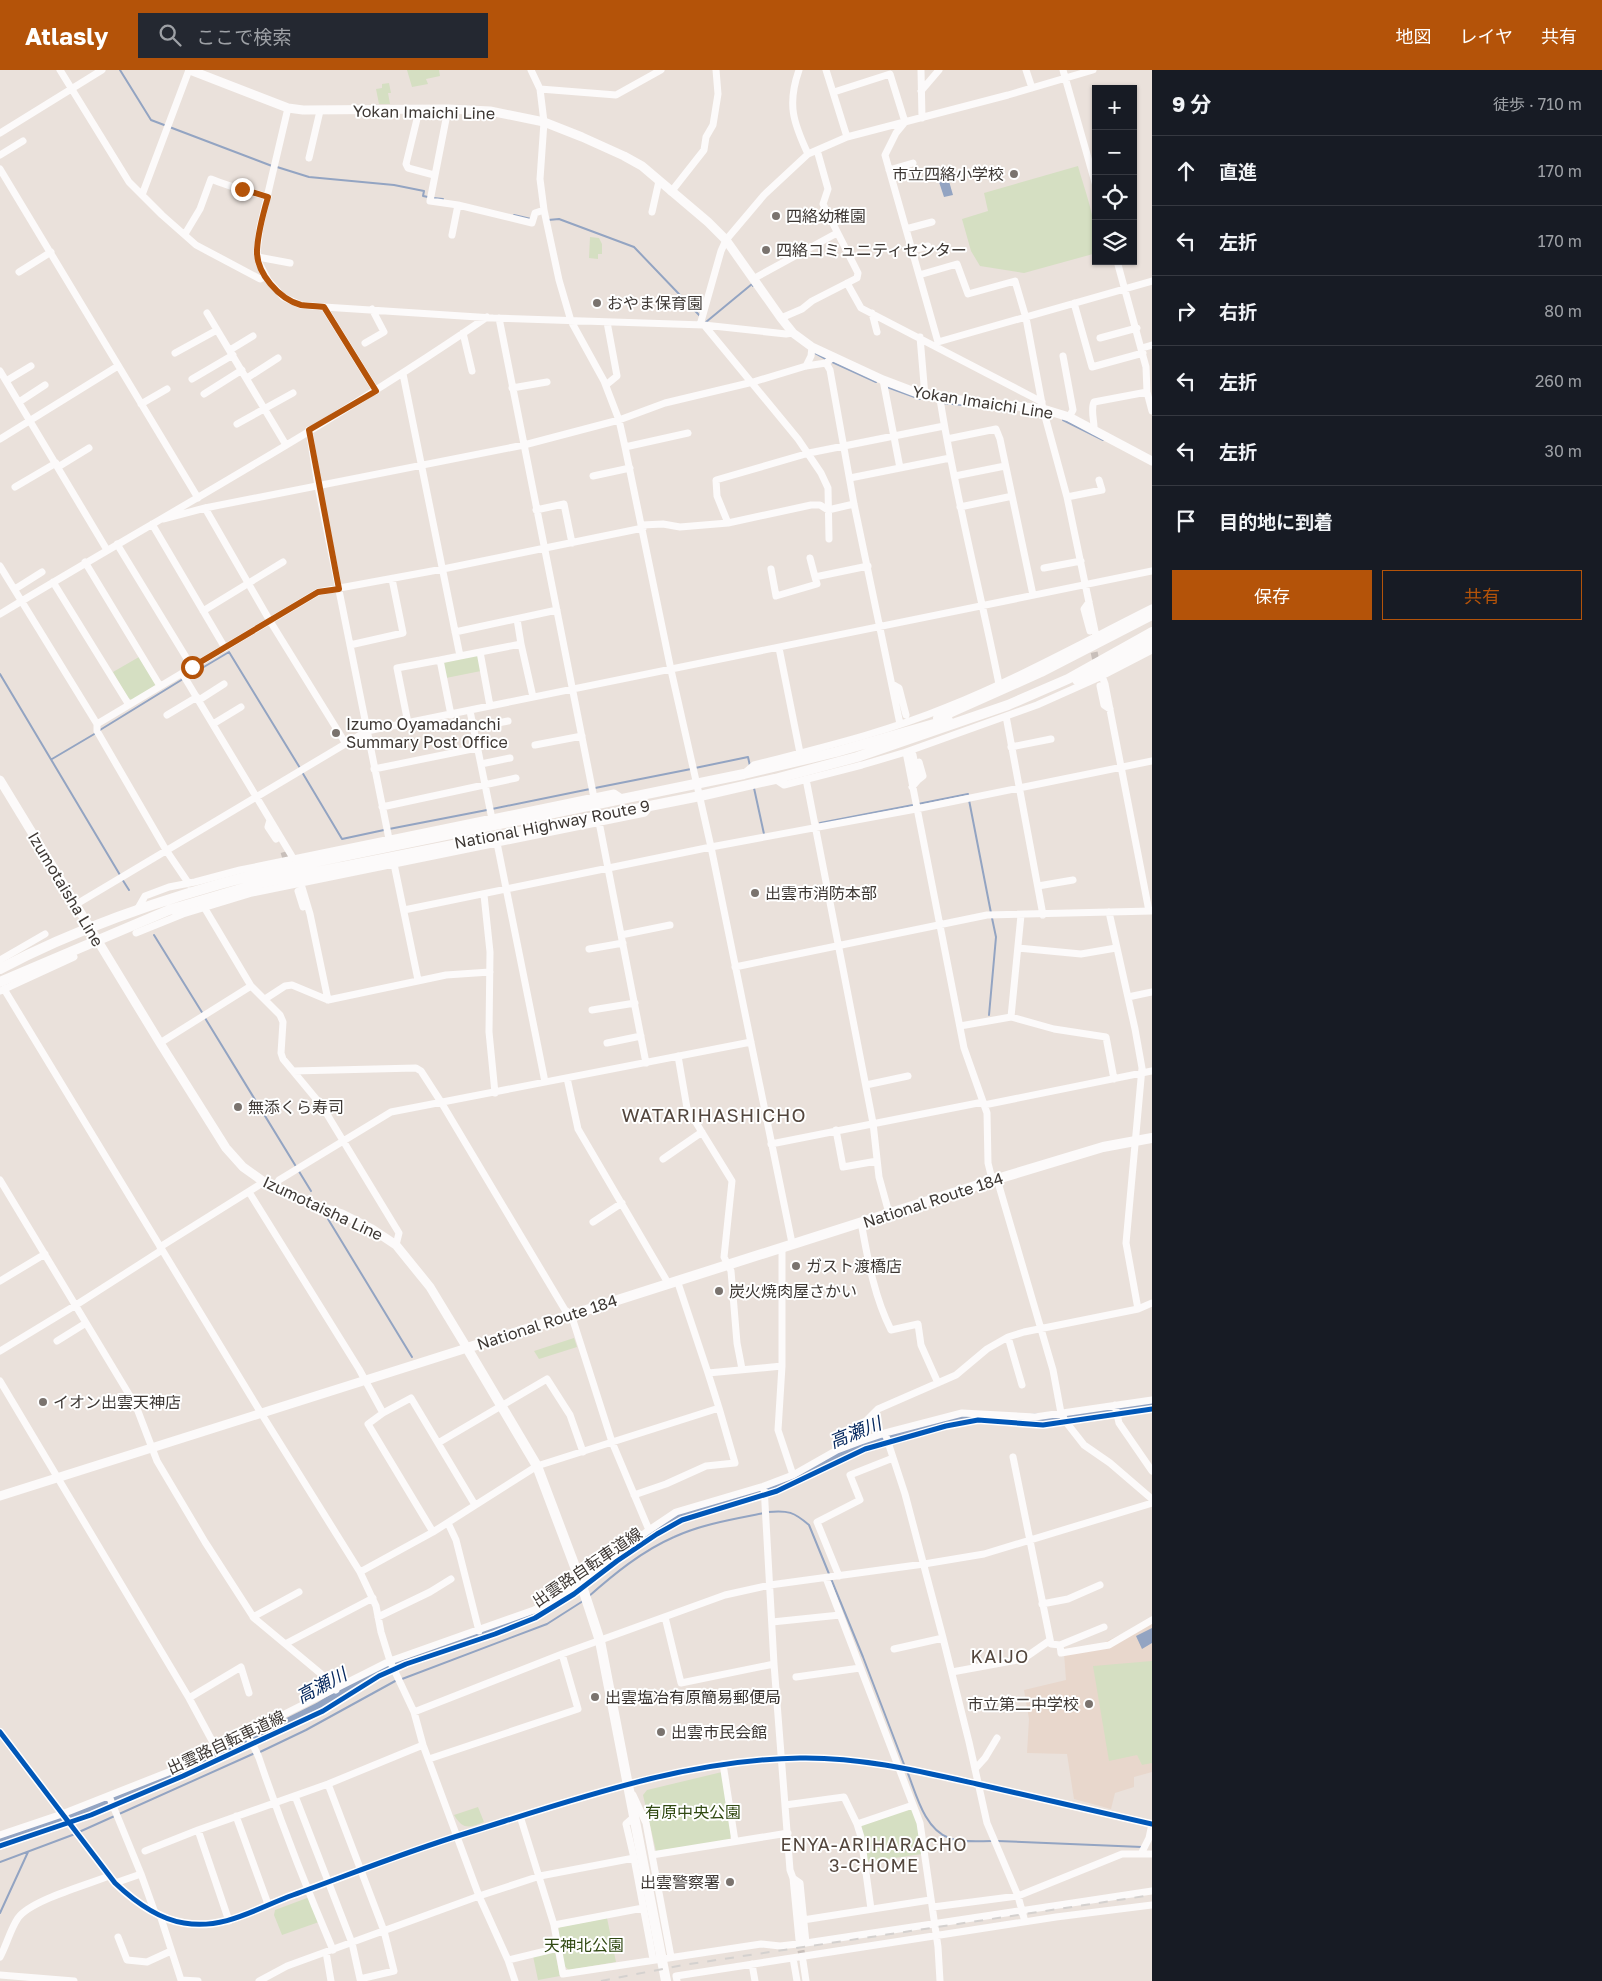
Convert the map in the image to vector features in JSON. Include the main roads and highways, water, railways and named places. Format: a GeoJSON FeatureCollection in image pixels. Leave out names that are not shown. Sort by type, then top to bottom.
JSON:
{"type":"FeatureCollection","features":[{"type":"Feature","properties":{"kind":"highway"},"geometry":{"type":"LineString","coordinates":[[891,736],[944,716],[1041,672],[1152,615]]}},
{"type":"Feature","properties":{"kind":"highway","name":"National Highway Route 9"},"geometry":{"type":"LineString","coordinates":[[1,987],[67,957],[97,940],[169,910],[260,883],[700,796],[775,779],[857,757],[953,726],[1008,705],[1068,679],[1152,632]]}},
{"type":"Feature","properties":{"kind":"highway"},"geometry":{"type":"LineString","coordinates":[[1008,705],[1034,698],[1152,648]]}},
{"type":"Feature","properties":{"kind":"highway","name":"National Highway Route 9"},"geometry":{"type":"LineString","coordinates":[[0,969],[90,926],[190,891],[230,880],[534,814],[698,784],[836,752],[986,707],[1048,683],[1102,659]]}},
{"type":"Feature","properties":{"kind":"highway","name":"National Route 184"},"geometry":{"type":"LineString","coordinates":[[666,1981],[647,1905],[634,1817],[600,1641],[584,1591],[538,1466],[467,1348],[998,1179],[1103,1147],[1152,1138]]}},
{"type":"Feature","properties":{"kind":"main road","name":"Yokan Imaichi Line"},"geometry":{"type":"LineString","coordinates":[[190,70],[288,108],[320,111],[448,109],[508,113],[544,122],[624,156],[642,166],[708,222],[726,240],[781,318],[794,333],[829,360],[925,396],[1043,405],[1152,461]]}},
{"type":"Feature","properties":{"kind":"main road","name":"Izumotaisha Line"},"geometry":{"type":"LineString","coordinates":[[0,780],[75,906],[90,926],[226,1148],[243,1167],[274,1188],[342,1214],[372,1229],[396,1245],[430,1287],[467,1348]]}},
{"type":"Feature","properties":{"kind":"main road"},"geometry":{"type":"LineString","coordinates":[[0,1496],[467,1348]]}},
{"type":"Feature","properties":{"kind":"water"},"geometry":{"type":"Polygon","coordinates":[[[946,171],[953,195],[944,197],[936,173],[946,171]]]}},
{"type":"Feature","properties":{"kind":"water"},"geometry":{"type":"Polygon","coordinates":[[[1152,1628],[1152,1643],[1142,1649],[1136,1636],[1152,1628]]]}},
{"type":"Feature","properties":{"kind":"waterway"},"geometry":{"type":"LineString","coordinates":[[120,70],[151,120],[272,166]]}},
{"type":"Feature","properties":{"kind":"waterway"},"geometry":{"type":"LineString","coordinates":[[277,167],[309,177],[394,185],[424,191],[423,196],[428,197]]}},
{"type":"Feature","properties":{"kind":"waterway"},"geometry":{"type":"LineString","coordinates":[[433,198],[443,199]]}},
{"type":"Feature","properties":{"kind":"waterway"},"geometry":{"type":"LineString","coordinates":[[514,215],[531,219]]}},
{"type":"Feature","properties":{"kind":"waterway"},"geometry":{"type":"LineString","coordinates":[[548,220],[559,219],[634,247],[701,317]]}},
{"type":"Feature","properties":{"kind":"waterway"},"geometry":{"type":"LineString","coordinates":[[706,322],[752,284],[753,286]]}},
{"type":"Feature","properties":{"kind":"waterway"},"geometry":{"type":"LineString","coordinates":[[815,353],[826,359]]}},
{"type":"Feature","properties":{"kind":"waterway"},"geometry":{"type":"LineString","coordinates":[[830,361],[876,382]]}},
{"type":"Feature","properties":{"kind":"waterway"},"geometry":{"type":"LineString","coordinates":[[887,387],[920,399]]}},
{"type":"Feature","properties":{"kind":"waterway"},"geometry":{"type":"LineString","coordinates":[[942,403],[1005,409]]}},
{"type":"Feature","properties":{"kind":"waterway"},"geometry":{"type":"LineString","coordinates":[[1063,420],[1103,440]]}},
{"type":"Feature","properties":{"kind":"waterway"},"geometry":{"type":"LineString","coordinates":[[187,677],[229,652],[300,768]]}},
{"type":"Feature","properties":{"kind":"waterway"},"geometry":{"type":"LineString","coordinates":[[0,674],[120,875]]}},
{"type":"Feature","properties":{"kind":"waterway"},"geometry":{"type":"LineString","coordinates":[[100,730],[183,679]]}},
{"type":"Feature","properties":{"kind":"waterway"},"geometry":{"type":"LineString","coordinates":[[52,759],[96,733]]}},
{"type":"Feature","properties":{"kind":"waterway"},"geometry":{"type":"LineString","coordinates":[[695,768],[748,757],[750,766]]}},
{"type":"Feature","properties":{"kind":"waterway"},"geometry":{"type":"LineString","coordinates":[[595,788],[691,769]]}},
{"type":"Feature","properties":{"kind":"waterway"},"geometry":{"type":"LineString","coordinates":[[302,772],[342,839],[384,830]]}},
{"type":"Feature","properties":{"kind":"waterway"},"geometry":{"type":"LineString","coordinates":[[754,788],[764,834]]}},
{"type":"Feature","properties":{"kind":"waterway"},"geometry":{"type":"LineString","coordinates":[[492,809],[590,789]]}},
{"type":"Feature","properties":{"kind":"waterway"},"geometry":{"type":"LineString","coordinates":[[918,804],[968,794],[968,796]]}},
{"type":"Feature","properties":{"kind":"waterway"},"geometry":{"type":"LineString","coordinates":[[969,800],[991,913]]}},
{"type":"Feature","properties":{"kind":"waterway"},"geometry":{"type":"LineString","coordinates":[[820,823],[913,805]]}},
{"type":"Feature","properties":{"kind":"waterway"},"geometry":{"type":"LineString","coordinates":[[389,829],[487,810]]}},
{"type":"Feature","properties":{"kind":"waterway"},"geometry":{"type":"LineString","coordinates":[[122,879],[129,890]]}},
{"type":"Feature","properties":{"kind":"waterway"},"geometry":{"type":"LineString","coordinates":[[989,1015],[996,937],[992,918]]}},
{"type":"Feature","properties":{"kind":"waterway"},"geometry":{"type":"LineString","coordinates":[[154,935],[203,1014]]}},
{"type":"Feature","properties":{"kind":"waterway"},"geometry":{"type":"LineString","coordinates":[[205,1018],[311,1191]]}},
{"type":"Feature","properties":{"kind":"waterway"},"geometry":{"type":"LineString","coordinates":[[328,1219],[412,1357]]}},
{"type":"Feature","properties":{"kind":"waterway","name":"高瀬川"},"geometry":{"type":"LineString","coordinates":[[599,1570],[652,1533],[681,1517],[760,1493],[861,1446],[894,1435],[957,1418],[981,1417],[1021,1420],[1056,1418],[1152,1406]]}},
{"type":"Feature","properties":{"kind":"waterway"},"geometry":{"type":"LineString","coordinates":[[768,1512],[781,1511],[790,1513],[809,1525],[863,1657],[905,1767]]}},
{"type":"Feature","properties":{"kind":"waterway"},"geometry":{"type":"LineString","coordinates":[[588,1597],[629,1564],[651,1549],[674,1537],[707,1525],[764,1513]]}},
{"type":"Feature","properties":{"kind":"waterway","name":"高瀬川"},"geometry":{"type":"LineString","coordinates":[[0,1842],[146,1789],[247,1744],[319,1708],[378,1672],[403,1661],[496,1631],[535,1615],[565,1595]]}},
{"type":"Feature","properties":{"kind":"waterway"},"geometry":{"type":"LineString","coordinates":[[402,1679],[547,1624],[583,1601]]}},
{"type":"Feature","properties":{"kind":"waterway"},"geometry":{"type":"LineString","coordinates":[[260,1752],[306,1730],[397,1680]]}},
{"type":"Feature","properties":{"kind":"waterway"},"geometry":{"type":"LineString","coordinates":[[79,1832],[255,1753]]}},
{"type":"Feature","properties":{"kind":"waterway"},"geometry":{"type":"LineString","coordinates":[[907,1771],[927,1819],[940,1833],[959,1841],[992,1841]]}},
{"type":"Feature","properties":{"kind":"waterway"},"geometry":{"type":"LineString","coordinates":[[0,1862],[75,1834]]}},
{"type":"Feature","properties":{"kind":"waterway"},"geometry":{"type":"LineString","coordinates":[[997,1841],[1142,1847]]}},
{"type":"Feature","properties":{"kind":"waterway"},"geometry":{"type":"LineString","coordinates":[[0,1913],[28,1852]]}},
{"type":"Feature","properties":{"kind":"tunnel"},"geometry":{"type":"LineString","coordinates":[[1092,642],[1097,666]]}},
{"type":"Feature","properties":{"kind":"tunnel"},"geometry":{"type":"LineString","coordinates":[[284,852],[288,865]]}},
{"type":"Feature","properties":{"kind":"tunnel"},"geometry":{"type":"LineString","coordinates":[[799,1940],[803,1961]]}},
{"type":"Feature","properties":{"kind":"railway"},"geometry":{"type":"LineString","coordinates":[[601,1981],[683,1965],[1152,1895]]}},
{"type":"Feature","properties":{"kind":"place","name":"市立四絡小学校"},"geometry":{"type":"Point","coordinates":[1014,174]}},
{"type":"Feature","properties":{"kind":"place","name":"四絡幼稚園"},"geometry":{"type":"Point","coordinates":[776,216]}},
{"type":"Feature","properties":{"kind":"place","name":"四絡コミュニティセンター"},"geometry":{"type":"Point","coordinates":[766,250]}},
{"type":"Feature","properties":{"kind":"place","name":"おやま保育園"},"geometry":{"type":"Point","coordinates":[597,303]}},
{"type":"Feature","properties":{"kind":"place","name":"Izumo Oyamadanchi Summary Post Office"},"geometry":{"type":"Point","coordinates":[336,733]}},
{"type":"Feature","properties":{"kind":"place","name":"出雲市消防本部"},"geometry":{"type":"Point","coordinates":[755,893]}},
{"type":"Feature","properties":{"kind":"place","name":"無添くら寿司"},"geometry":{"type":"Point","coordinates":[238,1107]}},
{"type":"Feature","properties":{"kind":"place","name":"ガスト渡橋店"},"geometry":{"type":"Point","coordinates":[796,1266]}},
{"type":"Feature","properties":{"kind":"place","name":"炭火焼肉屋さかい"},"geometry":{"type":"Point","coordinates":[719,1291]}},
{"type":"Feature","properties":{"kind":"place","name":"イオン出雲天神店"},"geometry":{"type":"Point","coordinates":[43,1402]}},
{"type":"Feature","properties":{"kind":"place","name":"出雲塩冶有原簡易郵便局"},"geometry":{"type":"Point","coordinates":[595,1697]}},
{"type":"Feature","properties":{"kind":"place","name":"市立第二中学校"},"geometry":{"type":"Point","coordinates":[1089,1704]}},
{"type":"Feature","properties":{"kind":"place","name":"出雲市民会館"},"geometry":{"type":"Point","coordinates":[661,1732]}},
{"type":"Feature","properties":{"kind":"place","name":"出雲警察署"},"geometry":{"type":"Point","coordinates":[730,1882]}},
{"type":"Feature","properties":{"kind":"district","name":"WATARIHASHICHO"},"geometry":{"type":"Point","coordinates":[714,1114]}},
{"type":"Feature","properties":{"kind":"district","name":"KAIJO"},"geometry":{"type":"Point","coordinates":[1000,1656]}},
{"type":"Feature","properties":{"kind":"district","name":"ENYA-ARIHARACHO 3-CHOME"},"geometry":{"type":"Point","coordinates":[874,1854]}},
{"type":"Feature","properties":{"kind":"park label","name":"有原中央公園"},"geometry":{"type":"Point","coordinates":[693,1812]}},
{"type":"Feature","properties":{"kind":"park label","name":"天神北公園"},"geometry":{"type":"Point","coordinates":[584,1945]}}]}
